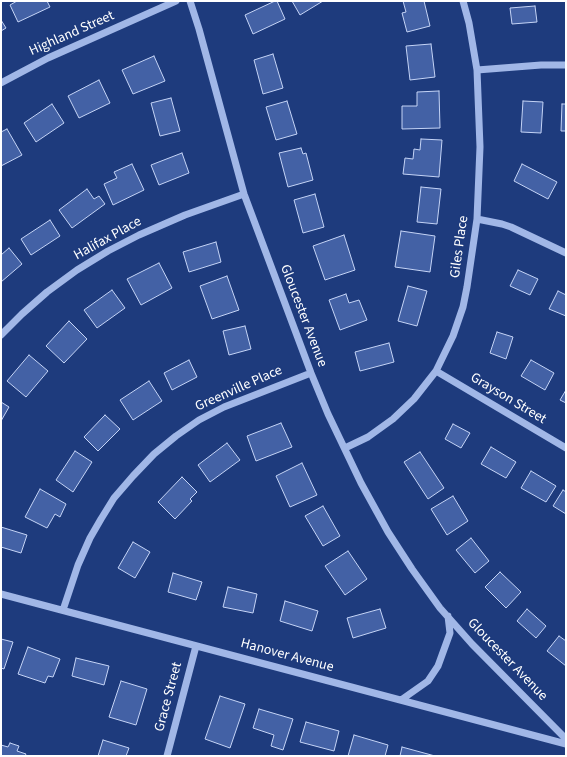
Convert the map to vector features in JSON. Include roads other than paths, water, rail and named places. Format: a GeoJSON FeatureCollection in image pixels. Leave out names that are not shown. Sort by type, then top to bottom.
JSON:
{"type":"FeatureCollection","features":[{"type":"Feature","properties":{"kind":"street","name":"Highland Street"},"geometry":{"type":"LineString","coordinates":[[1,83],[48,58],[176,1]]}},
{"type":"Feature","properties":{"kind":"street","name":"Gloucester Avenue"},"geometry":{"type":"LineString","coordinates":[[190,1],[244,194],[311,373],[328,414],[361,483],[388,532],[412,569],[448,616],[472,644],[566,739]]}},
{"type":"Feature","properties":{"kind":"street","name":"Giles Place"},"geometry":{"type":"LineString","coordinates":[[345,448],[368,437],[393,418],[414,399],[436,371],[453,336],[463,307],[477,219],[480,147],[477,70],[463,1]]}},
{"type":"Feature","properties":{"kind":"street"},"geometry":{"type":"LineString","coordinates":[[477,70],[540,65],[566,65]]}},
{"type":"Feature","properties":{"kind":"street","name":"Halifax Place"},"geometry":{"type":"LineString","coordinates":[[1,335],[47,292],[77,270],[108,251],[139,235],[185,215],[244,194]]}},
{"type":"Feature","properties":{"kind":"street"},"geometry":{"type":"LineString","coordinates":[[477,219],[511,227],[566,253]]}},
{"type":"Feature","properties":{"kind":"street","name":"Grayson Street"},"geometry":{"type":"LineString","coordinates":[[436,371],[566,448]]}},
{"type":"Feature","properties":{"kind":"street","name":"Greenville Place"},"geometry":{"type":"LineString","coordinates":[[63,610],[78,565],[90,538],[101,519],[114,498],[154,454],[199,420],[224,407],[311,373]]}},
{"type":"Feature","properties":{"kind":"street","name":"Hanover Avenue"},"geometry":{"type":"LineString","coordinates":[[1,594],[566,744]]}},
{"type":"Feature","properties":{"kind":"street","name":"Gloucester Avenue"},"geometry":{"type":"LineString","coordinates":[[401,700],[428,681],[438,666],[450,633],[448,616]]}},
{"type":"Feature","properties":{"kind":"street","name":"Grace Street"},"geometry":{"type":"LineString","coordinates":[[167,756],[196,646]]}}]}
